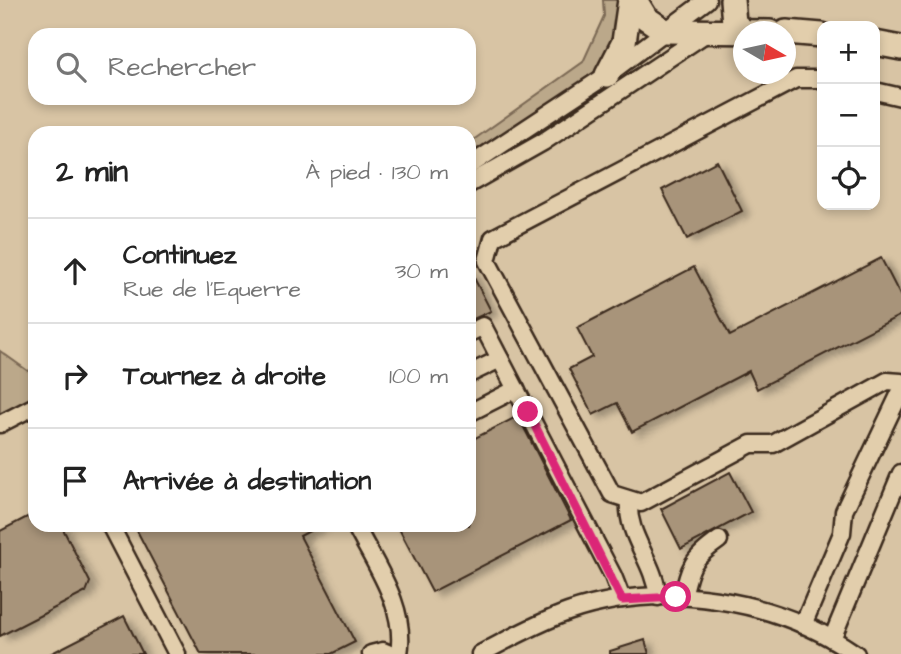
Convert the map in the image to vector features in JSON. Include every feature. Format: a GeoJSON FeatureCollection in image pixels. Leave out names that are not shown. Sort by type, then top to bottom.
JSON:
{"type":"FeatureCollection","features":[{"type":"Feature","properties":{"kind":"highway"},"geometry":{"type":"LineString","coordinates":[[633,0],[646,18],[665,31],[710,31],[738,11],[753,21]]}},
{"type":"Feature","properties":{"kind":"highway"},"geometry":{"type":"LineString","coordinates":[[607,75],[624,42],[633,0]]}},
{"type":"Feature","properties":{"kind":"highway"},"geometry":{"type":"LineString","coordinates":[[796,33],[817,35]]}},
{"type":"Feature","properties":{"kind":"highway"},"geometry":{"type":"LineString","coordinates":[[880,44],[901,48]]}},
{"type":"Feature","properties":{"kind":"street"},"geometry":{"type":"LineString","coordinates":[[476,161],[607,75],[707,0]]}},
{"type":"Feature","properties":{"kind":"street"},"geometry":{"type":"LineString","coordinates":[[476,180],[555,135],[710,31]]}},
{"type":"Feature","properties":{"kind":"street"},"geometry":{"type":"LineString","coordinates":[[817,79],[796,79],[493,238],[487,261],[612,494],[641,503],[751,444],[774,444],[887,381],[901,382]]}},
{"type":"Feature","properties":{"kind":"street"},"geometry":{"type":"LineString","coordinates":[[880,92],[901,97]]}},
{"type":"Feature","properties":{"kind":"street"},"geometry":{"type":"LineString","coordinates":[[476,330],[483,326],[622,600]]}},
{"type":"Feature","properties":{"kind":"street"},"geometry":{"type":"LineString","coordinates":[[476,371],[500,359]]}},
{"type":"Feature","properties":{"kind":"street"},"geometry":{"type":"LineString","coordinates":[[476,409],[516,389]]}},
{"type":"Feature","properties":{"kind":"street"},"geometry":{"type":"LineString","coordinates":[[803,625],[842,533],[844,511],[901,391]]}},
{"type":"Feature","properties":{"kind":"street"},"geometry":{"type":"LineString","coordinates":[[0,424],[28,410]]}},
{"type":"Feature","properties":{"kind":"street"},"geometry":{"type":"LineString","coordinates":[[832,639],[901,473]]}},
{"type":"Feature","properties":{"kind":"street"},"geometry":{"type":"LineString","coordinates":[[629,499],[628,520],[656,580],[658,597]]}},
{"type":"Feature","properties":{"kind":"street"},"geometry":{"type":"LineString","coordinates":[[114,532],[177,654]]}},
{"type":"Feature","properties":{"kind":"street"},"geometry":{"type":"LineString","coordinates":[[359,532],[397,608],[401,638],[399,654]]}},
{"type":"Feature","properties":{"kind":"street"},"geometry":{"type":"LineString","coordinates":[[683,597],[688,572],[695,557],[719,540]]}},
{"type":"Feature","properties":{"kind":"street"},"geometry":{"type":"LineString","coordinates":[[480,654],[547,620],[622,600],[658,597],[729,601],[803,625],[856,654]]}},
{"type":"Feature","properties":{"kind":"street"},"geometry":{"type":"LineString","coordinates":[[371,654],[383,651],[390,654]]}},
{"type":"Feature","properties":{"kind":"shaded area"},"geometry":{"type":"Polygon","coordinates":[[[603,0],[624,0],[622,17],[612,47],[595,72],[581,84],[476,150],[476,138],[583,62],[604,16],[603,0]]]}},
{"type":"Feature","properties":{"kind":"shaded area"},"geometry":{"type":"Polygon","coordinates":[[[0,351],[28,371],[28,401],[0,415],[0,351]]]}},
{"type":"Feature","properties":{"kind":"building"},"geometry":{"type":"Polygon","coordinates":[[[717,161],[742,211],[687,239],[662,190],[717,161]]]}},
{"type":"Feature","properties":{"kind":"building"},"geometry":{"type":"Polygon","coordinates":[[[881,258],[901,297],[901,315],[757,389],[749,371],[632,432],[617,403],[593,415],[569,369],[592,357],[577,328],[694,267],[730,336],[881,258]]]}},
{"type":"Feature","properties":{"kind":"building"},"geometry":{"type":"Polygon","coordinates":[[[476,282],[491,311],[476,318],[476,282]]]}},
{"type":"Feature","properties":{"kind":"building"},"geometry":{"type":"Polygon","coordinates":[[[518,416],[571,520],[432,592],[401,532],[476,532],[476,437],[518,416]]]}},
{"type":"Feature","properties":{"kind":"building"},"geometry":{"type":"Polygon","coordinates":[[[730,472],[751,512],[681,549],[661,509],[730,472]]]}},
{"type":"Feature","properties":{"kind":"building"},"geometry":{"type":"Polygon","coordinates":[[[28,517],[28,532],[65,532],[90,582],[86,592],[0,636],[0,531],[28,517]]]}},
{"type":"Feature","properties":{"kind":"building"},"geometry":{"type":"Polygon","coordinates":[[[138,532],[308,532],[300,536],[355,642],[331,654],[201,654],[138,532]]]}},
{"type":"Feature","properties":{"kind":"building"},"geometry":{"type":"Polygon","coordinates":[[[124,616],[143,654],[50,654],[124,616]]]}},
{"type":"Feature","properties":{"kind":"building"},"geometry":{"type":"Polygon","coordinates":[[[645,640],[649,654],[610,654],[610,651],[645,640]]]}},
{"type":"Feature","properties":{"kind":"route"},"geometry":{"type":"LineString","coordinates":[[528,412],[613,576],[622,600],[676,597]]}}]}
